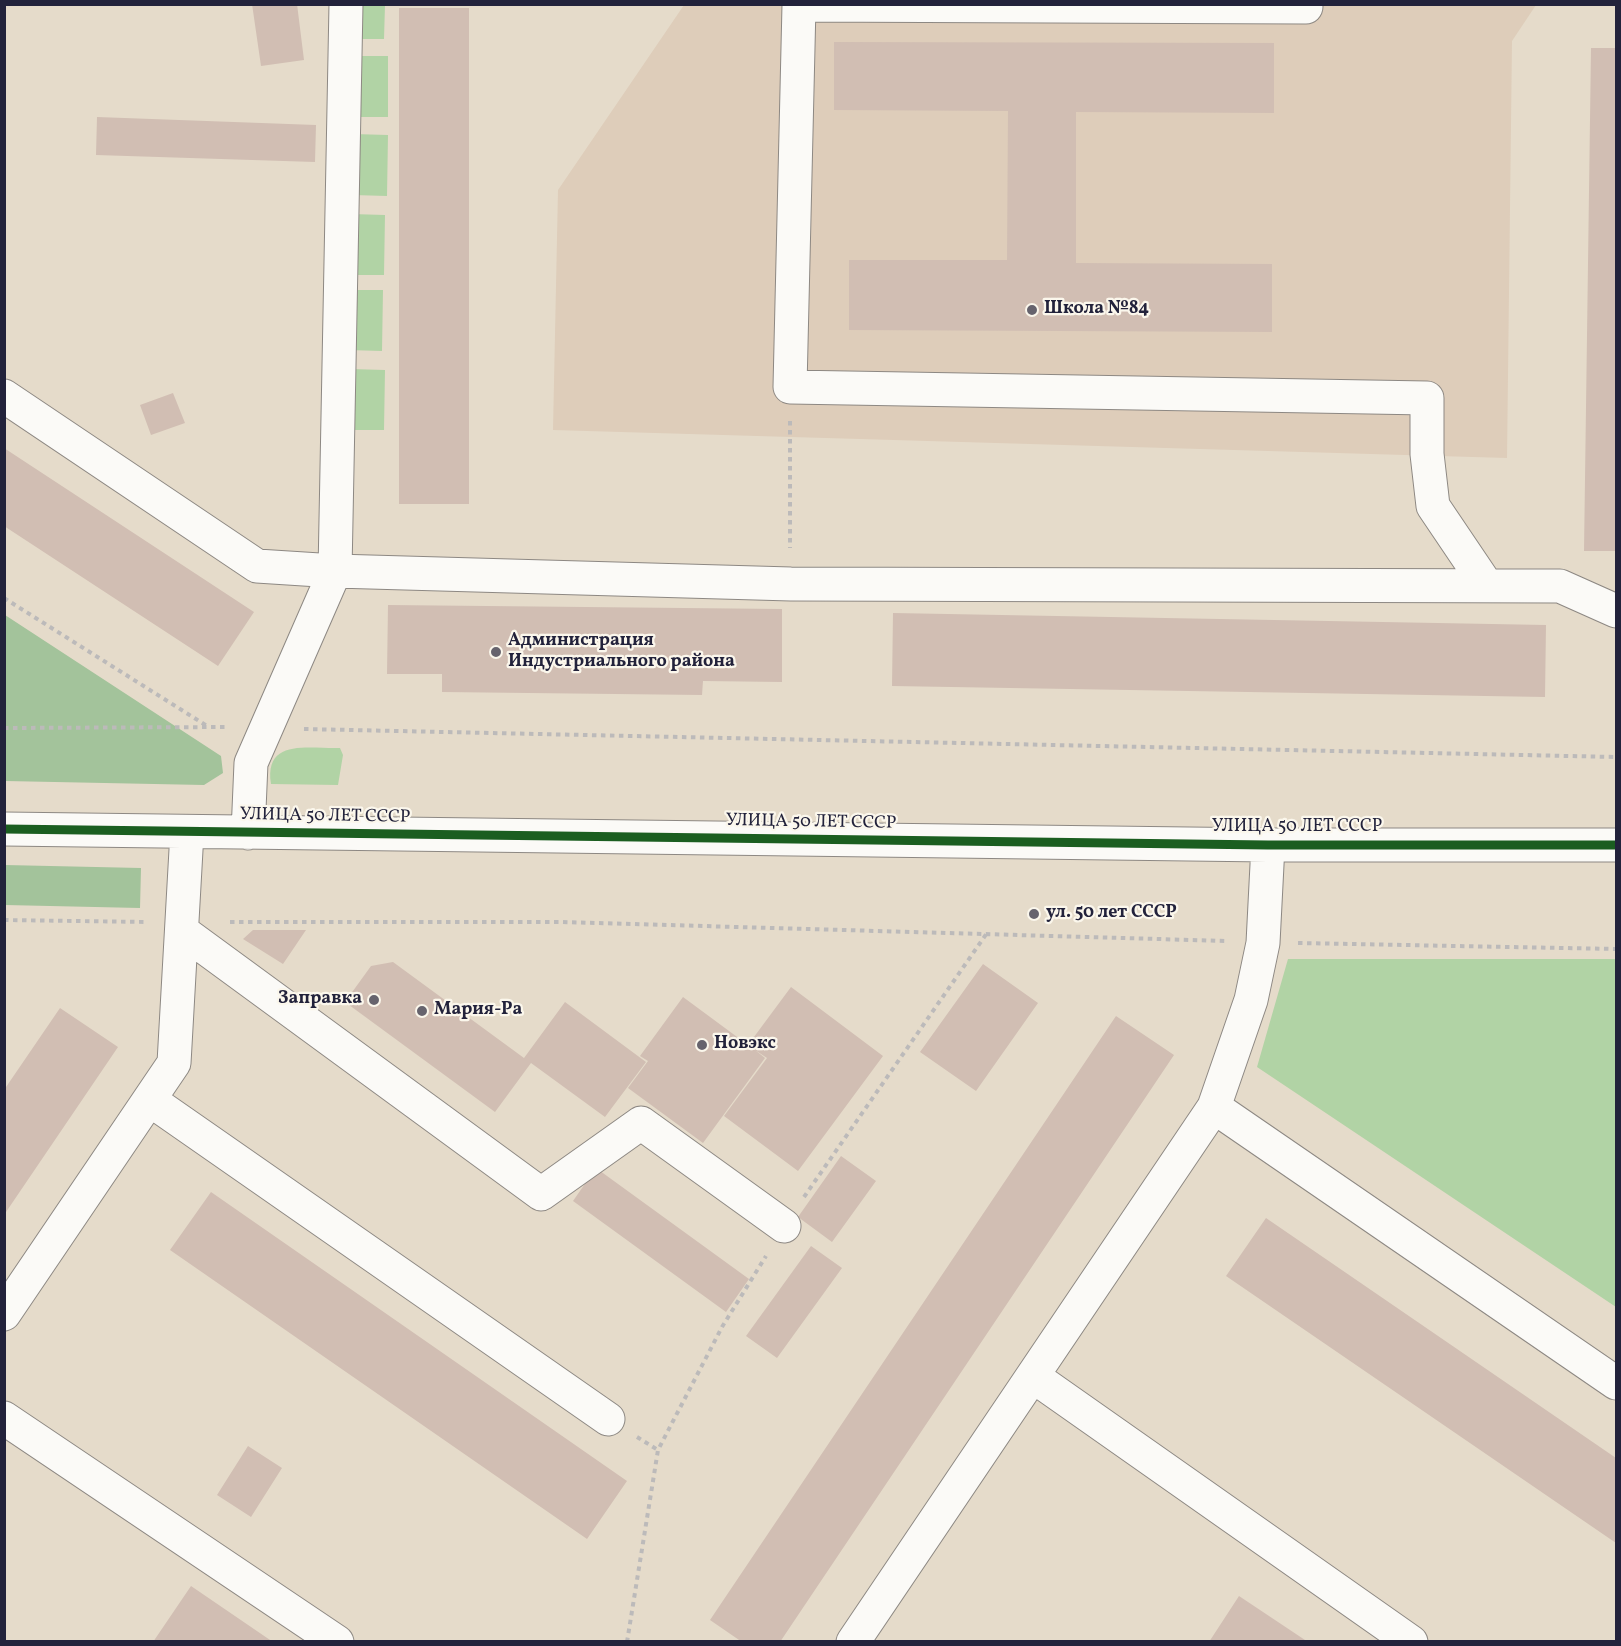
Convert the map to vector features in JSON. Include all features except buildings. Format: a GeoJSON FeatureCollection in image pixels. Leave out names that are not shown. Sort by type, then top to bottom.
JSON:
{"type":"FeatureCollection","features":[{"type":"Feature","properties":{"kind":"street"},"geometry":{"type":"LineString","coordinates":[[248,832],[251,763],[335,572],[346,4]]}},
{"type":"Feature","properties":{"kind":"street"},"geometry":{"type":"LineString","coordinates":[[1306,7],[799,5],[790,387],[1427,398],[1427,454],[1433,506],[1487,586]]}},
{"type":"Feature","properties":{"kind":"street"},"geometry":{"type":"LineString","coordinates":[[4,396],[258,566],[335,572],[791,584],[1560,586],[1617,611]]}},
{"type":"Feature","properties":{"kind":"street","name":"УЛИЦА 50 ЛЕТ СССР"},"geometry":{"type":"LineString","coordinates":[[4,829],[1268,846],[1617,845]]}},
{"type":"Feature","properties":{"kind":"street"},"geometry":{"type":"LineString","coordinates":[[4,1314],[174,1063],[187,832]]}},
{"type":"Feature","properties":{"kind":"street"},"geometry":{"type":"LineString","coordinates":[[853,1641],[1034,1377],[1214,1107],[1251,1000],[1263,943],[1268,846]]}},
{"type":"Feature","properties":{"kind":"street"},"geometry":{"type":"LineString","coordinates":[[182,926],[541,1194],[641,1123],[784,1226]]}},
{"type":"Feature","properties":{"kind":"street"},"geometry":{"type":"LineString","coordinates":[[150,1100],[608,1419]]}},
{"type":"Feature","properties":{"kind":"street"},"geometry":{"type":"LineString","coordinates":[[1214,1107],[1617,1383]]}},
{"type":"Feature","properties":{"kind":"street"},"geometry":{"type":"LineString","coordinates":[[1034,1377],[1411,1641]]}},
{"type":"Feature","properties":{"kind":"street"},"geometry":{"type":"LineString","coordinates":[[4,1418],[337,1641]]}},
{"type":"Feature","properties":{"kind":"path"},"geometry":{"type":"LineString","coordinates":[[790,387],[791,584]]}},
{"type":"Feature","properties":{"kind":"path"},"geometry":{"type":"LineString","coordinates":[[4,598],[207,726]]}},
{"type":"Feature","properties":{"kind":"path"},"geometry":{"type":"LineString","coordinates":[[4,728],[207,726],[1617,757]]}},
{"type":"Feature","properties":{"kind":"path"},"geometry":{"type":"LineString","coordinates":[[4,920],[182,926],[563,922],[1263,943],[1617,949]]}},
{"type":"Feature","properties":{"kind":"path"},"geometry":{"type":"LineString","coordinates":[[627,1641],[658,1450],[722,1327],[784,1226],[987,933]]}},
{"type":"Feature","properties":{"kind":"shaded area","name":"Школа №84"},"geometry":{"type":"Polygon","coordinates":[[[684,5],[1536,5],[1512,41],[1507,458],[553,430],[558,190],[684,5]]]}},
{"type":"Feature","properties":{"kind":"green space"},"geometry":{"type":"Polygon","coordinates":[[[357,5],[385,5],[384,39],[354,39],[357,5]]]}},
{"type":"Feature","properties":{"kind":"green space"},"geometry":{"type":"Polygon","coordinates":[[[354,56],[388,56],[388,117],[353,117],[354,56]]]}},
{"type":"Feature","properties":{"kind":"green space"},"geometry":{"type":"Polygon","coordinates":[[[353,134],[388,135],[387,196],[353,195],[353,134]]]}},
{"type":"Feature","properties":{"kind":"green space"},"geometry":{"type":"Polygon","coordinates":[[[351,214],[385,215],[384,275],[350,275],[351,214]]]}},
{"type":"Feature","properties":{"kind":"green space"},"geometry":{"type":"Polygon","coordinates":[[[349,290],[383,290],[382,351],[348,350],[349,290]]]}},
{"type":"Feature","properties":{"kind":"green space"},"geometry":{"type":"Polygon","coordinates":[[[350,369],[385,370],[384,430],[350,430],[350,369]]]}},
{"type":"Feature","properties":{"kind":"green space"},"geometry":{"type":"Polygon","coordinates":[[[5,615],[221,756],[223,773],[204,785],[5,781],[5,615]]]}},
{"type":"Feature","properties":{"kind":"green space"},"geometry":{"type":"Polygon","coordinates":[[[302,748],[340,748],[343,755],[338,785],[271,784],[274,759],[281,753],[302,748]]]}},
{"type":"Feature","properties":{"kind":"green space"},"geometry":{"type":"Polygon","coordinates":[[[5,865],[141,868],[140,908],[5,905],[5,865]]]}},
{"type":"Feature","properties":{"kind":"green space"},"geometry":{"type":"Polygon","coordinates":[[[1288,959],[1616,959],[1616,1307],[1257,1067],[1288,959]]]}},
{"type":"Feature","properties":{"kind":"cycle path"},"geometry":{"type":"LineString","coordinates":[[4,829],[1268,845],[1616,845]]}},
{"type":"Feature","properties":{"kind":"place","name":"Школа №84"},"geometry":{"type":"Point","coordinates":[1032,310]}},
{"type":"Feature","properties":{"kind":"place","name":"Администрация Индустриального района"},"geometry":{"type":"Point","coordinates":[496,652]}},
{"type":"Feature","properties":{"kind":"place","name":"ул. 50 лет СССР"},"geometry":{"type":"Point","coordinates":[1034,914]}},
{"type":"Feature","properties":{"kind":"place","name":"Заправка"},"geometry":{"type":"Point","coordinates":[374,1000]}},
{"type":"Feature","properties":{"kind":"place","name":"Мария-Ра"},"geometry":{"type":"Point","coordinates":[422,1011]}},
{"type":"Feature","properties":{"kind":"place","name":"Новэкс"},"geometry":{"type":"Point","coordinates":[702,1045]}}]}
